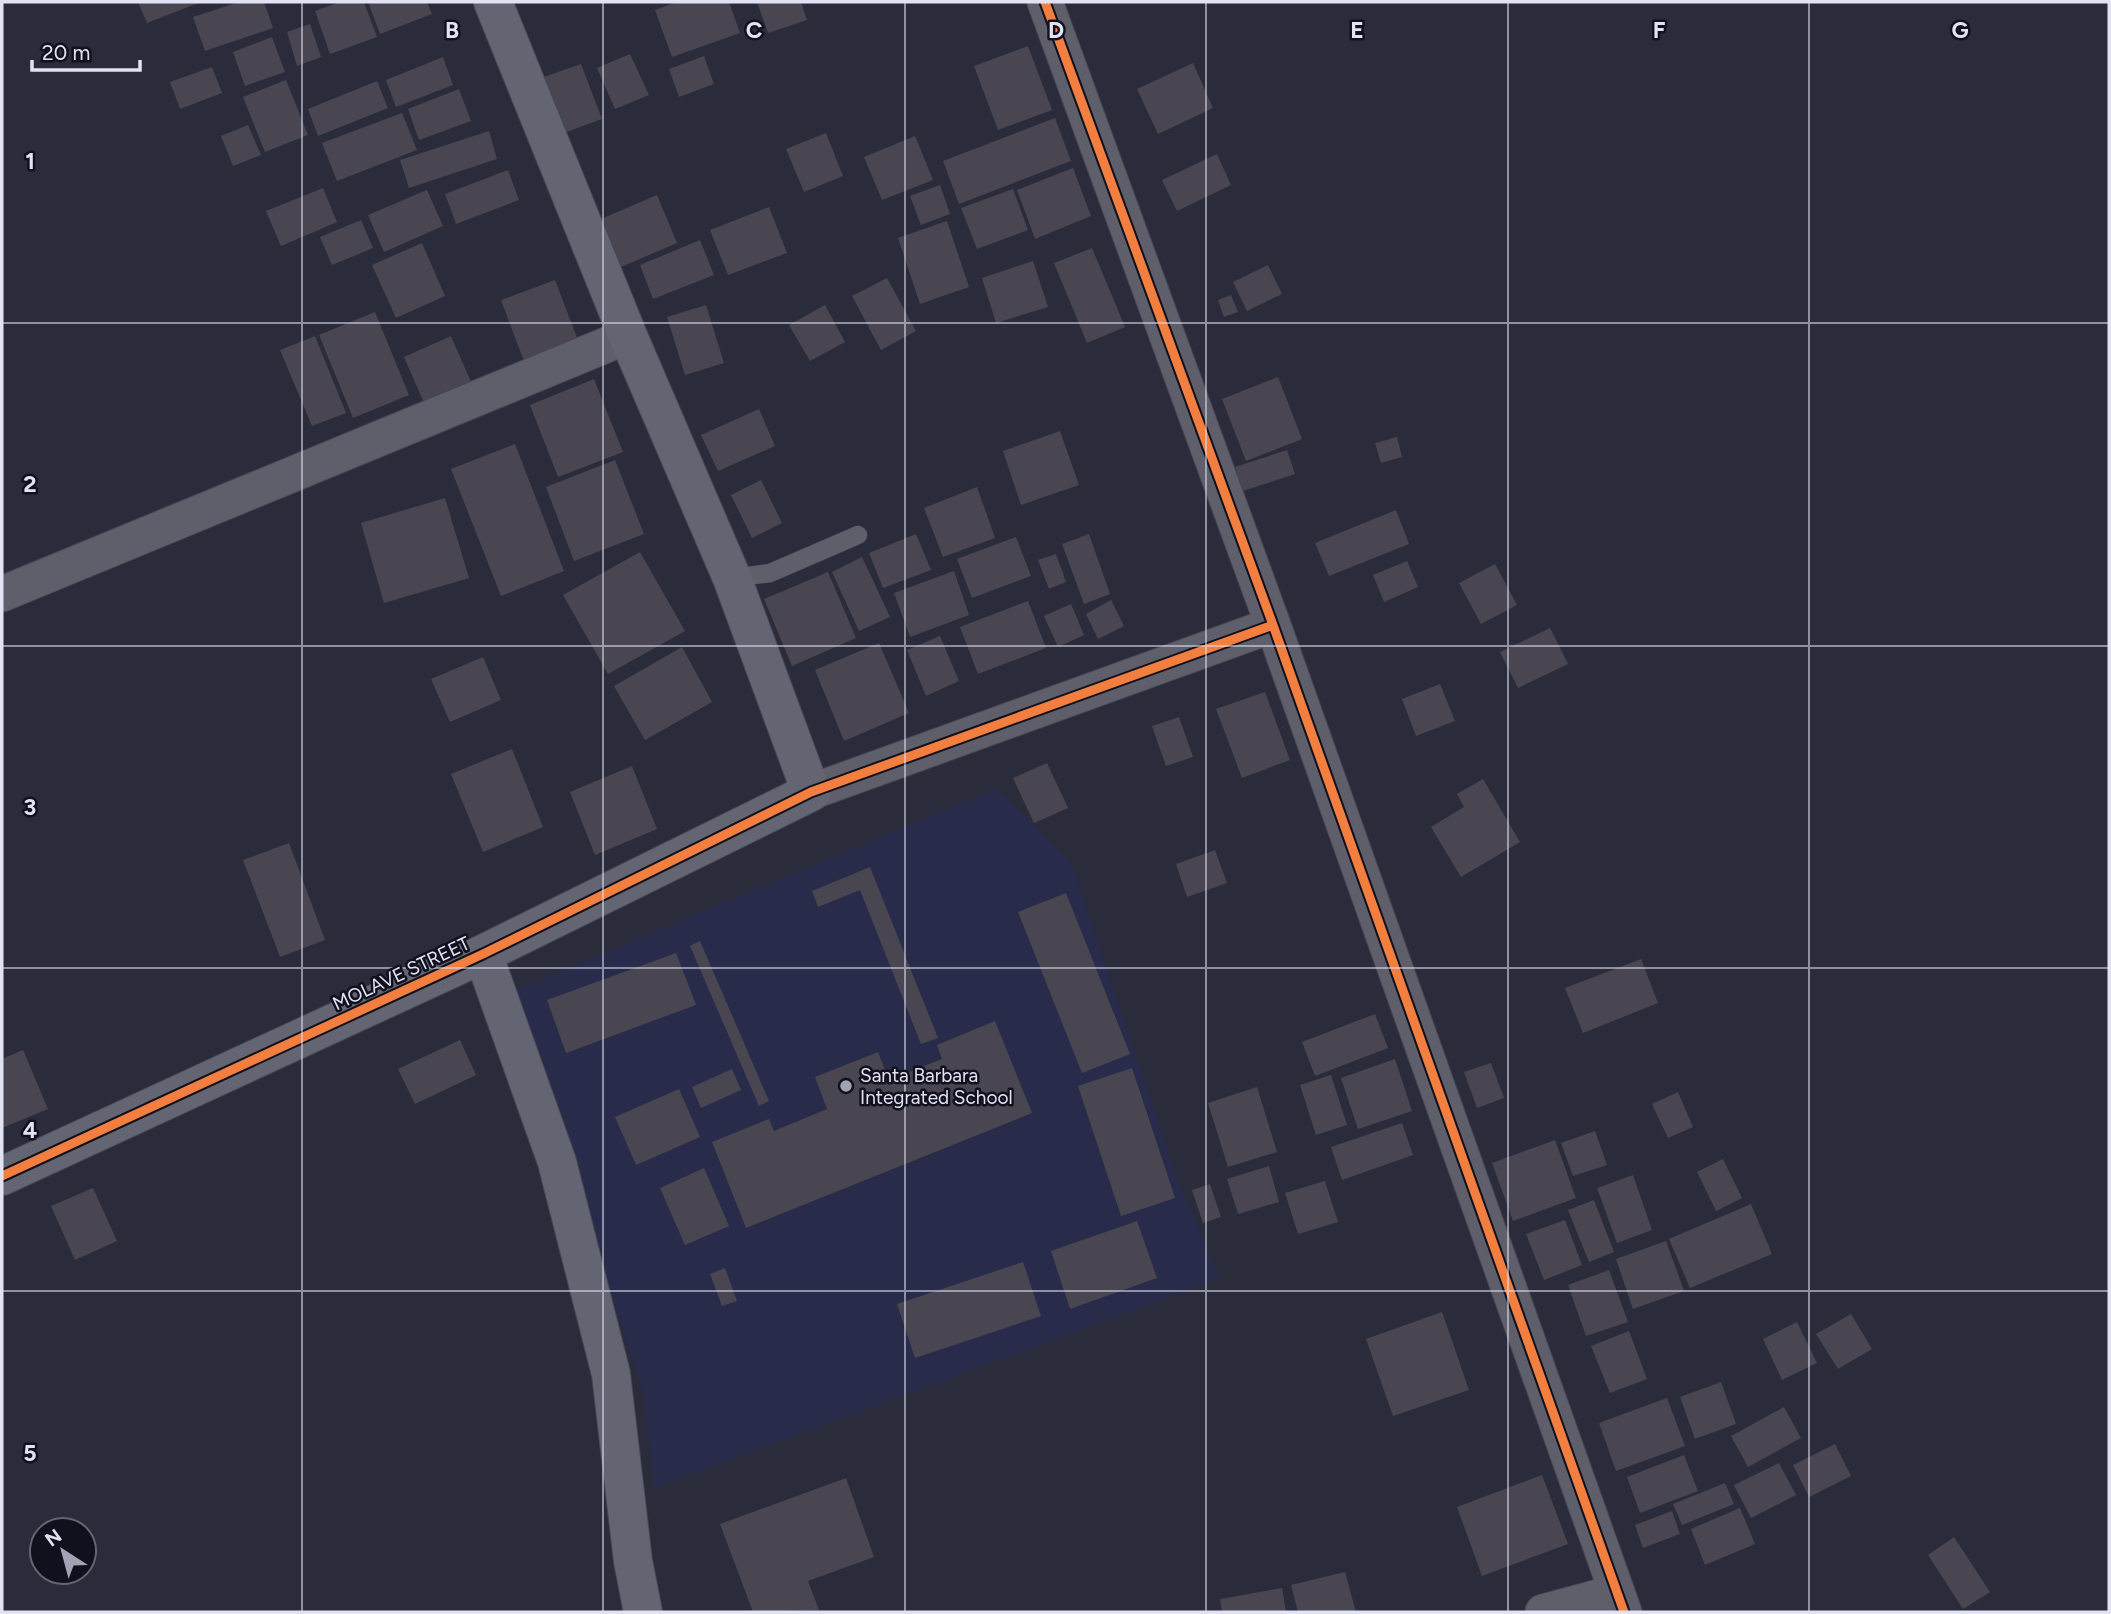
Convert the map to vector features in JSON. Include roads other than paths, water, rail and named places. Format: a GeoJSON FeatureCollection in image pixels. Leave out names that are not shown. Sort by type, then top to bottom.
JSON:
{"type":"FeatureCollection","features":[{"type":"Feature","properties":{"kind":"street"},"geometry":{"type":"LineString","coordinates":[[493,2],[628,336],[732,578],[811,792],[1273,625]]}},
{"type":"Feature","properties":{"kind":"street"},"geometry":{"type":"LineString","coordinates":[[1045,2],[1273,625],[1620,1602],[1543,1612]]}},
{"type":"Feature","properties":{"kind":"street"},"geometry":{"type":"LineString","coordinates":[[2,594],[628,336]]}},
{"type":"Feature","properties":{"kind":"street","name":"MOLAVE STREET"},"geometry":{"type":"LineString","coordinates":[[2,1176],[483,954],[811,792]]}},
{"type":"Feature","properties":{"kind":"street"},"geometry":{"type":"LineString","coordinates":[[483,954],[557,1162],[611,1374],[633,1561],[643,1612]]}},
{"type":"Feature","properties":{"kind":"lane"},"geometry":{"type":"LineString","coordinates":[[732,578],[770,573],[858,535]]}},
{"type":"Feature","properties":{"kind":"place","name":"Santa Barbara Integrated School"},"geometry":{"type":"Point","coordinates":[846,1086]}}]}
